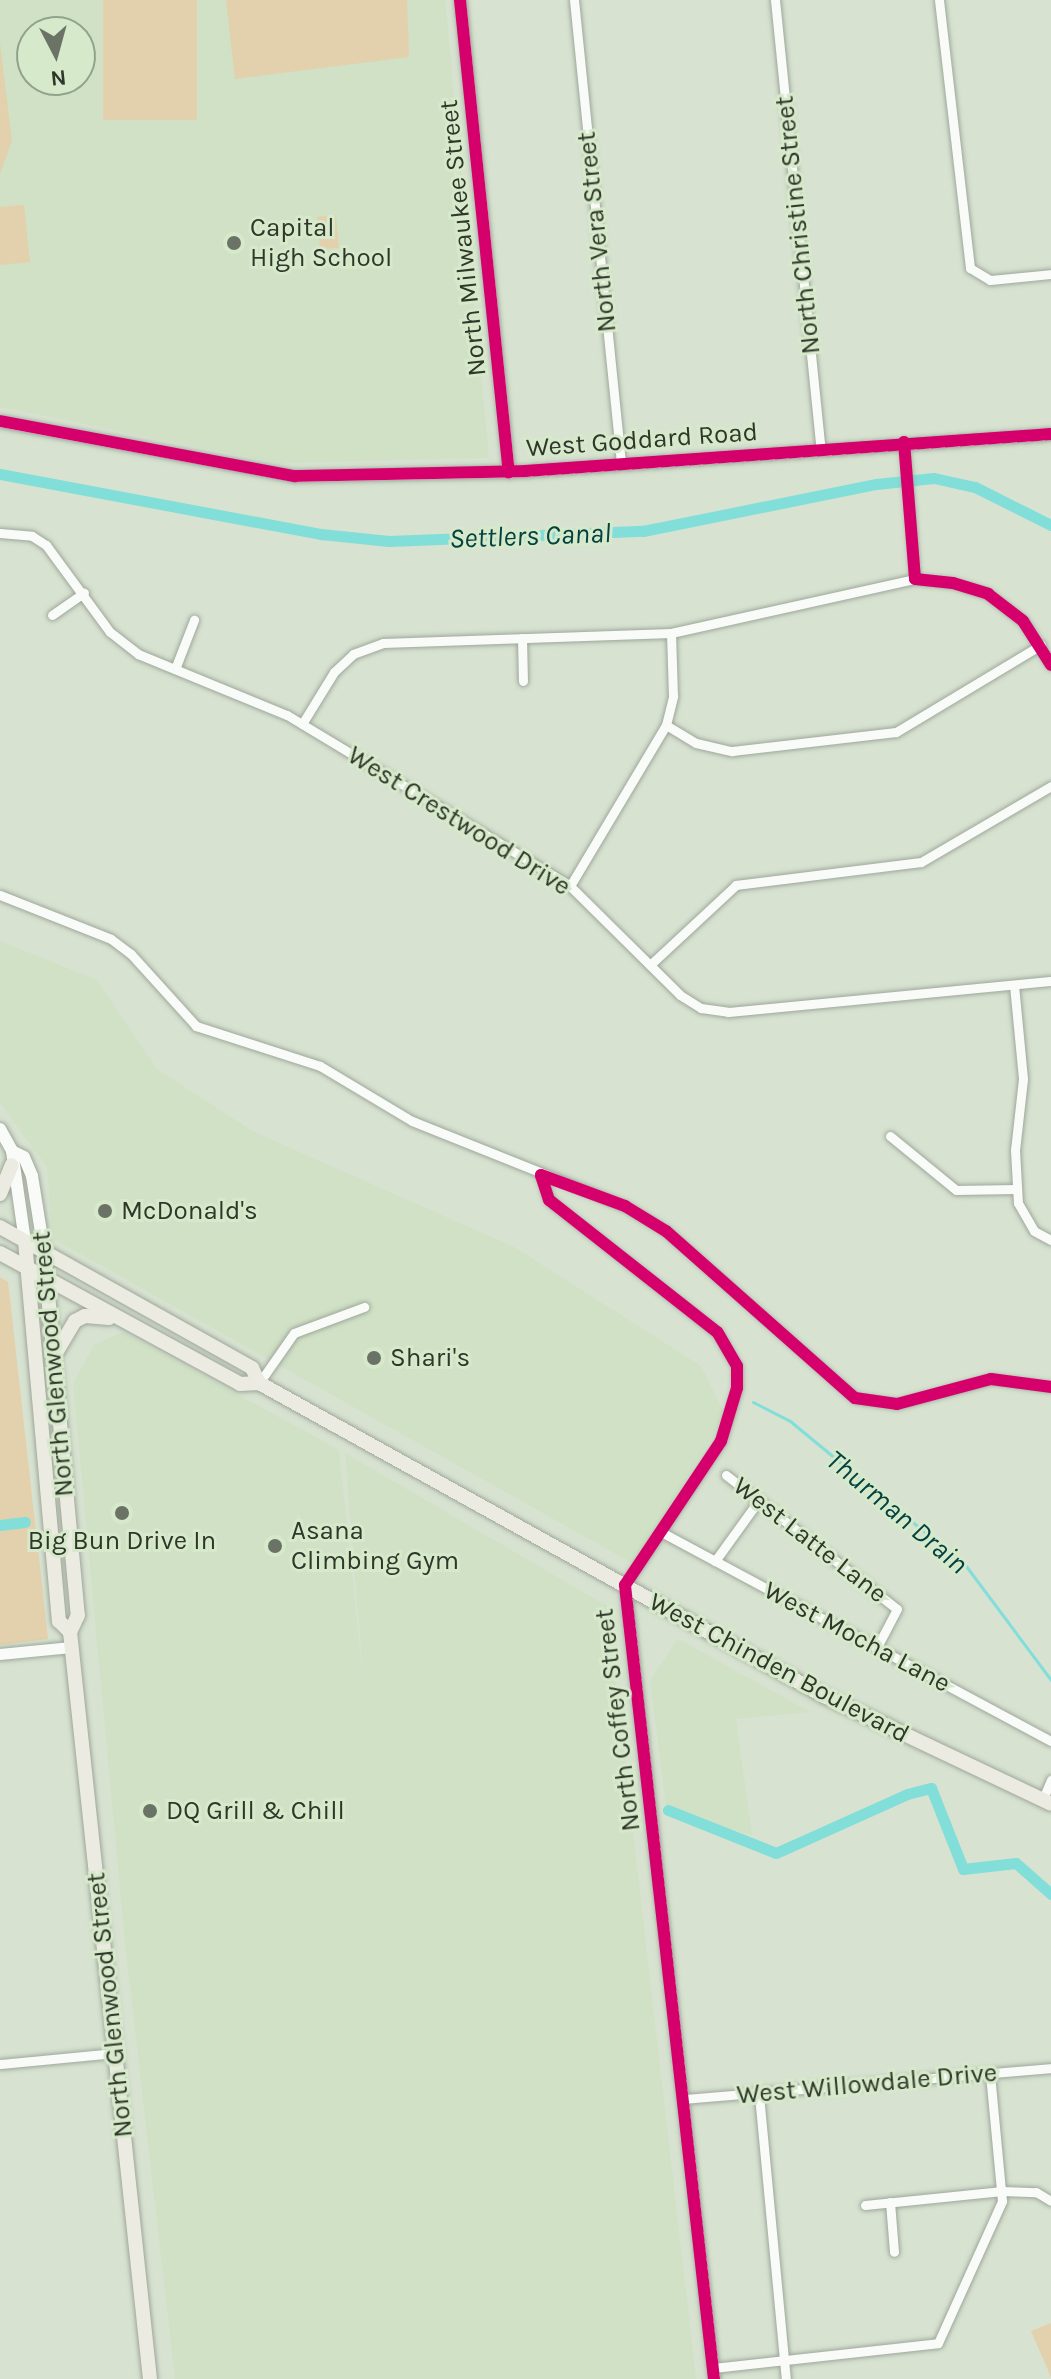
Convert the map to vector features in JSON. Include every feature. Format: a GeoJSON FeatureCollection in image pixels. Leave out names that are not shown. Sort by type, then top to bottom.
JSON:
{"type":"FeatureCollection","features":[{"type":"Feature","properties":{"kind":"main road","name":"North Glenwood Street"},"geometry":{"type":"LineString","coordinates":[[0,1129],[12,1158],[25,1241],[59,1621],[70,1639]]}},
{"type":"Feature","properties":{"kind":"main road","name":"North Glenwood Street"},"geometry":{"type":"LineString","coordinates":[[12,1158],[24,1157],[32,1176],[44,1251],[51,1362],[78,1615],[70,1639],[150,2379]]}},
{"type":"Feature","properties":{"kind":"main road"},"geometry":{"type":"LineString","coordinates":[[0,1194],[12,1158]]}},
{"type":"Feature","properties":{"kind":"main road","name":"West Chinden Boulevard"},"geometry":{"type":"LineString","coordinates":[[0,1227],[252,1368],[259,1383]]}},
{"type":"Feature","properties":{"kind":"main road","name":"West Chinden Boulevard"},"geometry":{"type":"LineString","coordinates":[[0,1253],[115,1319],[240,1384],[259,1383],[824,1696],[1046,1802]]}},
{"type":"Feature","properties":{"kind":"main road"},"geometry":{"type":"LineString","coordinates":[[51,1362],[75,1321],[85,1316],[115,1319]]}},
{"type":"Feature","properties":{"kind":"street","name":"North Milwaukee Street"},"geometry":{"type":"LineString","coordinates":[[460,0],[509,472]]}},
{"type":"Feature","properties":{"kind":"street","name":"North Vera Street"},"geometry":{"type":"LineString","coordinates":[[574,0],[621,464]]}},
{"type":"Feature","properties":{"kind":"street","name":"North Christine Street"},"geometry":{"type":"LineString","coordinates":[[775,0],[821,449]]}},
{"type":"Feature","properties":{"kind":"street"},"geometry":{"type":"LineString","coordinates":[[939,0],[967,261],[974,274],[990,280],[1051,274]]}},
{"type":"Feature","properties":{"kind":"street","name":"West Goddard Road"},"geometry":{"type":"LineString","coordinates":[[0,421],[295,476],[509,472],[1051,434]]}},
{"type":"Feature","properties":{"kind":"street"},"geometry":{"type":"LineString","coordinates":[[904,442],[915,579]]}},
{"type":"Feature","properties":{"kind":"street","name":"West Crestwood Drive"},"geometry":{"type":"LineString","coordinates":[[0,533],[32,536],[46,545],[123,645],[302,724],[570,886],[650,965],[701,1008],[728,1012],[1051,981]]}},
{"type":"Feature","properties":{"kind":"street"},"geometry":{"type":"LineString","coordinates":[[302,724],[334,672],[353,654],[383,643],[671,633],[915,579],[953,583],[988,594],[1023,621],[1051,665]]}},
{"type":"Feature","properties":{"kind":"street"},"geometry":{"type":"LineString","coordinates":[[52,615],[84,593]]}},
{"type":"Feature","properties":{"kind":"street"},"geometry":{"type":"LineString","coordinates":[[175,669],[194,620]]}},
{"type":"Feature","properties":{"kind":"street"},"geometry":{"type":"LineString","coordinates":[[570,886],[666,725],[673,696],[671,633]]}},
{"type":"Feature","properties":{"kind":"street"},"geometry":{"type":"LineString","coordinates":[[522,638],[523,681]]}},
{"type":"Feature","properties":{"kind":"street"},"geometry":{"type":"LineString","coordinates":[[666,725],[696,743],[732,751],[896,732],[1041,645]]}},
{"type":"Feature","properties":{"kind":"street"},"geometry":{"type":"LineString","coordinates":[[650,965],[736,885],[921,862],[1051,786]]}},
{"type":"Feature","properties":{"kind":"street"},"geometry":{"type":"LineString","coordinates":[[0,895],[111,939],[148,971],[196,1026],[320,1066],[412,1121],[625,1206],[666,1231],[855,1398],[897,1404],[991,1379],[1051,1387]]}},
{"type":"Feature","properties":{"kind":"street"},"geometry":{"type":"LineString","coordinates":[[1014,985],[1023,1079],[1016,1189],[1027,1222],[1051,1240]]}},
{"type":"Feature","properties":{"kind":"street"},"geometry":{"type":"LineString","coordinates":[[890,1136],[956,1190],[1016,1189]]}},
{"type":"Feature","properties":{"kind":"street","name":"North Coffey Street"},"geometry":{"type":"LineString","coordinates":[[541,1175],[549,1200],[717,1332],[734,1354],[738,1377],[729,1422],[710,1464],[625,1585],[713,2374]]}},
{"type":"Feature","properties":{"kind":"street"},"geometry":{"type":"LineString","coordinates":[[259,1383],[294,1333],[364,1307]]}},
{"type":"Feature","properties":{"kind":"street","name":"West Latte Lane"},"geometry":{"type":"LineString","coordinates":[[726,1475],[897,1609],[877,1647]]}},
{"type":"Feature","properties":{"kind":"street"},"geometry":{"type":"LineString","coordinates":[[715,1561],[759,1500]]}},
{"type":"Feature","properties":{"kind":"street","name":"West Mocha Lane"},"geometry":{"type":"LineString","coordinates":[[663,1533],[1051,1741]]}},
{"type":"Feature","properties":{"kind":"street"},"geometry":{"type":"LineString","coordinates":[[0,1654],[70,1639]]}},
{"type":"Feature","properties":{"kind":"street"},"geometry":{"type":"LineString","coordinates":[[1046,1802],[1051,1780]]}},
{"type":"Feature","properties":{"kind":"street"},"geometry":{"type":"LineString","coordinates":[[0,2064],[115,2053]]}},
{"type":"Feature","properties":{"kind":"street","name":"West Willowdale Drive"},"geometry":{"type":"LineString","coordinates":[[684,2099],[1051,2068]]}},
{"type":"Feature","properties":{"kind":"street"},"geometry":{"type":"LineString","coordinates":[[713,2374],[938,2343],[1000,2213],[1002,2191],[990,2074]]}},
{"type":"Feature","properties":{"kind":"street"},"geometry":{"type":"LineString","coordinates":[[759,2095],[786,2379]]}},
{"type":"Feature","properties":{"kind":"street"},"geometry":{"type":"LineString","coordinates":[[865,2205],[1002,2191],[1036,2192],[1051,2201]]}},
{"type":"Feature","properties":{"kind":"street"},"geometry":{"type":"LineString","coordinates":[[890,2202],[894,2252]]}},
{"type":"Feature","properties":{"kind":"shaded area","name":"Capital High School"},"geometry":{"type":"Polygon","coordinates":[[[0,0],[445,0],[489,458],[280,463],[0,407],[0,0]]]}},
{"type":"Feature","properties":{"kind":"shaded area"},"geometry":{"type":"Polygon","coordinates":[[[103,0],[197,0],[197,120],[103,120],[103,0]]]}},
{"type":"Feature","properties":{"kind":"shaded area"},"geometry":{"type":"Polygon","coordinates":[[[226,0],[407,0],[409,57],[235,79],[226,0]]]}},
{"type":"Feature","properties":{"kind":"shaded area"},"geometry":{"type":"Polygon","coordinates":[[[0,43],[12,141],[0,174],[0,43]]]}},
{"type":"Feature","properties":{"kind":"shaded area"},"geometry":{"type":"Polygon","coordinates":[[[24,205],[30,262],[0,265],[0,207],[24,205]]]}},
{"type":"Feature","properties":{"kind":"shaded area"},"geometry":{"type":"Polygon","coordinates":[[[336,215],[339,248],[320,250],[317,217],[336,215]]]}},
{"type":"Feature","properties":{"kind":"shaded area"},"geometry":{"type":"Polygon","coordinates":[[[0,941],[97,980],[157,1069],[254,1132],[514,1247],[701,1366],[725,1415],[634,1564],[57,1241],[52,1236],[47,1167],[0,1103],[0,941]]]}},
{"type":"Feature","properties":{"kind":"shaded area"},"geometry":{"type":"Polygon","coordinates":[[[0,1277],[8,1282],[48,1639],[0,1645],[0,1277]]]}},
{"type":"Feature","properties":{"kind":"shaded area"},"geometry":{"type":"Polygon","coordinates":[[[123,1332],[339,1450],[365,1697],[345,1453],[607,1606],[696,2379],[175,2379],[125,1943],[73,1384],[94,1345],[123,1332]]]}},
{"type":"Feature","properties":{"kind":"shaded area"},"geometry":{"type":"Polygon","coordinates":[[[678,1639],[810,1712],[736,1719],[752,1835],[667,1815],[650,1681],[678,1639]]]}},
{"type":"Feature","properties":{"kind":"shaded area"},"geometry":{"type":"Polygon","coordinates":[[[1051,2323],[1051,2377],[1031,2331],[1051,2323]]]}},
{"type":"Feature","properties":{"kind":"waterway","name":"Settlers Canal"},"geometry":{"type":"LineString","coordinates":[[0,474],[321,534],[389,541],[643,531],[876,484],[934,478],[975,487],[1051,525]]}},
{"type":"Feature","properties":{"kind":"waterway","name":"Thurman Drain"},"geometry":{"type":"LineString","coordinates":[[753,1402],[790,1421],[966,1566],[1051,1680]]}},
{"type":"Feature","properties":{"kind":"waterway"},"geometry":{"type":"LineString","coordinates":[[0,1525],[25,1522]]}},
{"type":"Feature","properties":{"kind":"waterway"},"geometry":{"type":"LineString","coordinates":[[668,1810],[776,1853],[907,1794],[931,1788],[963,1869],[1016,1863],[1051,1894]]}},
{"type":"Feature","properties":{"kind":"cycle path"},"geometry":{"type":"LineString","coordinates":[[460,0],[509,472]]}},
{"type":"Feature","properties":{"kind":"cycle path"},"geometry":{"type":"LineString","coordinates":[[0,421],[295,476],[525,471],[1051,434]]}},
{"type":"Feature","properties":{"kind":"cycle path"},"geometry":{"type":"LineString","coordinates":[[904,442],[915,579],[953,583],[988,594],[1023,621],[1051,665]]}},
{"type":"Feature","properties":{"kind":"cycle path"},"geometry":{"type":"LineString","coordinates":[[714,2379],[625,1585],[721,1441],[737,1388],[737,1366],[717,1332],[549,1200],[541,1175],[625,1206],[666,1231],[855,1398],[897,1404],[991,1379],[1051,1387]]}},
{"type":"Feature","properties":{"kind":"place","name":"Capital High School"},"geometry":{"type":"Point","coordinates":[234,243]}},
{"type":"Feature","properties":{"kind":"place","name":"McDonald's"},"geometry":{"type":"Point","coordinates":[105,1211]}},
{"type":"Feature","properties":{"kind":"place","name":"Shari's"},"geometry":{"type":"Point","coordinates":[374,1358]}},
{"type":"Feature","properties":{"kind":"place","name":"Big Bun Drive In"},"geometry":{"type":"Point","coordinates":[122,1513]}},
{"type":"Feature","properties":{"kind":"place","name":"Asana Climbing Gym"},"geometry":{"type":"Point","coordinates":[275,1546]}},
{"type":"Feature","properties":{"kind":"place","name":"DQ Grill & Chill"},"geometry":{"type":"Point","coordinates":[150,1811]}}]}
